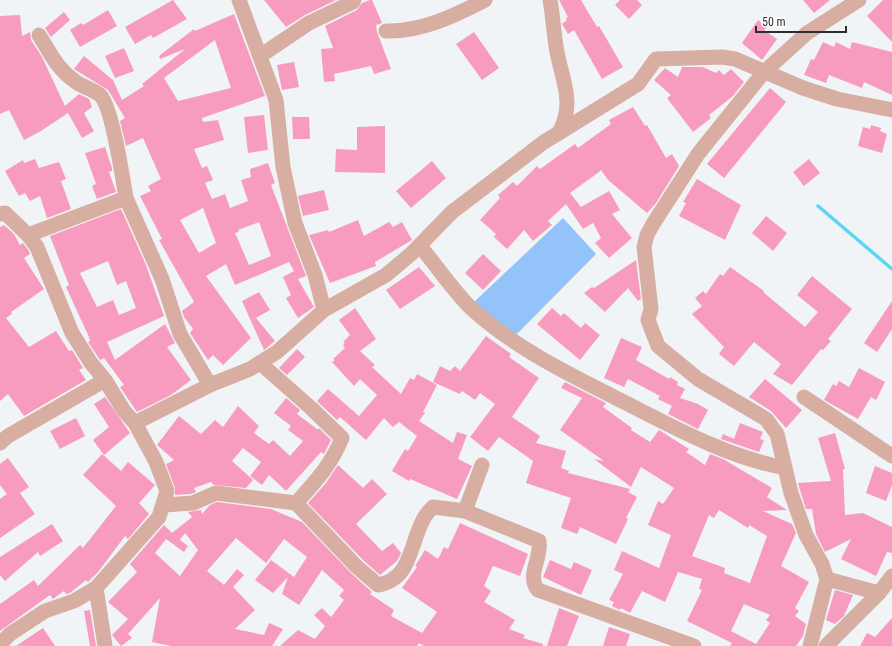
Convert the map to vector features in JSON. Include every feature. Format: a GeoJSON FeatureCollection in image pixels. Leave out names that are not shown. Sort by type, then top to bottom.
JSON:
{"type":"FeatureCollection","features":[{"type":"Feature","properties":{"kind":"street"},"geometry":{"type":"LineString","coordinates":[[239,0],[276,100],[282,167],[295,223],[314,275],[324,310]]}},
{"type":"Feature","properties":{"kind":"street"},"geometry":{"type":"LineString","coordinates":[[260,56],[309,23],[353,2],[354,0]]}},
{"type":"Feature","properties":{"kind":"street"},"geometry":{"type":"LineString","coordinates":[[386,31],[403,32],[424,27],[485,0]]}},
{"type":"Feature","properties":{"kind":"street"},"geometry":{"type":"LineString","coordinates":[[550,0],[557,52],[568,96],[572,104],[582,109],[596,110]]}},
{"type":"Feature","properties":{"kind":"street"},"geometry":{"type":"LineString","coordinates":[[810,646],[827,579],[822,564],[806,535],[785,468],[777,434],[766,419],[698,379],[658,346],[648,320],[651,309],[644,247],[647,235],[698,154],[764,72],[807,33],[859,0]]}},
{"type":"Feature","properties":{"kind":"street"},"geometry":{"type":"LineString","coordinates":[[39,35],[56,66],[85,89],[100,95],[106,104],[120,157],[126,198],[162,279],[180,334],[210,386]]}},
{"type":"Feature","properties":{"kind":"street"},"geometry":{"type":"LineString","coordinates":[[135,423],[210,386],[250,369],[294,338],[310,321],[324,310],[386,275],[420,246],[452,212],[559,133],[638,84],[656,59],[722,57],[735,59],[803,88],[837,99],[880,106],[892,110]]}},
{"type":"Feature","properties":{"kind":"street"},"geometry":{"type":"LineString","coordinates":[[559,133],[568,108],[568,96]]}},
{"type":"Feature","properties":{"kind":"street"},"geometry":{"type":"LineString","coordinates":[[28,235],[126,198]]}},
{"type":"Feature","properties":{"kind":"street"},"geometry":{"type":"LineString","coordinates":[[0,214],[5,213],[28,235],[37,247],[72,333],[91,363],[105,380],[124,411],[135,423],[156,462],[167,491],[164,505],[159,517],[96,588],[74,601],[45,611],[10,634],[0,644]]}},
{"type":"Feature","properties":{"kind":"street"},"geometry":{"type":"LineString","coordinates":[[420,246],[471,308],[510,340],[597,389],[699,440],[767,465],[785,468]]}},
{"type":"Feature","properties":{"kind":"street"},"geometry":{"type":"LineString","coordinates":[[260,363],[311,408],[342,438],[336,453],[322,475],[296,502]]}},
{"type":"Feature","properties":{"kind":"street"},"geometry":{"type":"LineString","coordinates":[[0,443],[8,436],[105,380]]}},
{"type":"Feature","properties":{"kind":"street"},"geometry":{"type":"LineString","coordinates":[[804,397],[892,456]]}},
{"type":"Feature","properties":{"kind":"street"},"geometry":{"type":"LineString","coordinates":[[465,511],[482,465]]}},
{"type":"Feature","properties":{"kind":"street"},"geometry":{"type":"LineString","coordinates":[[164,505],[193,503],[216,493],[296,502],[357,567],[378,585],[386,584],[396,578],[409,560],[424,518],[433,507],[465,511],[539,541],[540,548],[533,579],[534,585],[538,590],[694,646]]}},
{"type":"Feature","properties":{"kind":"street"},"geometry":{"type":"LineString","coordinates":[[826,646],[879,593],[892,576]]}},
{"type":"Feature","properties":{"kind":"street"},"geometry":{"type":"LineString","coordinates":[[827,579],[879,593]]}},
{"type":"Feature","properties":{"kind":"street"},"geometry":{"type":"LineString","coordinates":[[96,588],[105,646]]}},
{"type":"Feature","properties":{"kind":"shaded area"},"geometry":{"type":"Polygon","coordinates":[[[563,218],[596,254],[513,338],[473,303],[563,218]]]}},
{"type":"Feature","properties":{"kind":"building"},"geometry":{"type":"Polygon","coordinates":[[[173,0],[187,19],[153,38],[151,35],[135,44],[125,27],[173,0]]]}},
{"type":"Feature","properties":{"kind":"building"},"geometry":{"type":"Polygon","coordinates":[[[264,0],[336,0],[305,15],[286,27],[264,0]]]}},
{"type":"Feature","properties":{"kind":"building"},"geometry":{"type":"Polygon","coordinates":[[[372,0],[382,23],[376,25],[377,32],[391,69],[374,74],[371,66],[334,74],[335,81],[324,82],[321,49],[333,48],[325,26],[357,10],[362,3],[372,0]]]}},
{"type":"Feature","properties":{"kind":"building"},"geometry":{"type":"Polygon","coordinates":[[[559,0],[581,0],[597,27],[599,26],[623,67],[602,79],[574,30],[568,34],[562,24],[568,17],[559,0]]]}},
{"type":"Feature","properties":{"kind":"building"},"geometry":{"type":"Polygon","coordinates":[[[620,0],[637,0],[642,5],[629,19],[615,5],[620,0]]]}},
{"type":"Feature","properties":{"kind":"building"},"geometry":{"type":"Polygon","coordinates":[[[803,0],[830,0],[814,13],[803,0]]]}},
{"type":"Feature","properties":{"kind":"building"},"geometry":{"type":"Polygon","coordinates":[[[883,0],[892,0],[892,42],[867,16],[883,0]]]}},
{"type":"Feature","properties":{"kind":"building"},"geometry":{"type":"Polygon","coordinates":[[[108,10],[117,26],[80,47],[70,30],[81,23],[83,25],[108,10]]]}},
{"type":"Feature","properties":{"kind":"building"},"geometry":{"type":"Polygon","coordinates":[[[64,12],[70,20],[51,37],[45,28],[64,12]]]}},
{"type":"Feature","properties":{"kind":"building"},"geometry":{"type":"Polygon","coordinates":[[[234,14],[265,96],[202,118],[203,122],[218,120],[224,140],[194,149],[202,168],[207,166],[213,180],[205,183],[212,199],[225,194],[230,208],[248,201],[241,180],[251,177],[250,169],[268,163],[275,183],[271,185],[306,276],[298,279],[314,307],[298,318],[286,298],[291,295],[283,277],[294,271],[289,262],[235,285],[226,264],[206,276],[251,338],[223,365],[213,355],[208,360],[190,333],[193,329],[184,317],[182,311],[194,302],[159,240],[162,239],[140,196],[151,191],[148,186],[161,179],[143,138],[126,146],[120,121],[125,118],[108,90],[74,69],[84,56],[113,80],[122,100],[144,86],[142,84],[185,49],[160,59],[159,56],[194,29],[195,31],[234,14]],[[215,40],[164,78],[178,101],[231,88],[215,40]],[[203,208],[180,220],[199,253],[216,243],[203,208]],[[259,222],[238,230],[239,232],[235,233],[249,265],[271,256],[259,222]]]}},
{"type":"Feature","properties":{"kind":"building"},"geometry":{"type":"Polygon","coordinates":[[[20,15],[22,36],[30,32],[31,40],[42,57],[65,106],[79,94],[89,99],[92,107],[84,113],[94,131],[82,138],[68,113],[41,131],[24,140],[9,110],[0,114],[0,16],[20,15]]]}},
{"type":"Feature","properties":{"kind":"building"},"geometry":{"type":"Polygon","coordinates":[[[758,20],[767,27],[764,30],[777,39],[762,60],[742,43],[758,20]]]}},
{"type":"Feature","properties":{"kind":"building"},"geometry":{"type":"Polygon","coordinates":[[[474,32],[499,68],[482,80],[456,44],[474,32]]]}},
{"type":"Feature","properties":{"kind":"building"},"geometry":{"type":"Polygon","coordinates":[[[823,42],[834,47],[836,42],[850,49],[852,42],[892,52],[892,95],[864,82],[862,88],[829,75],[826,83],[804,75],[811,59],[814,60],[823,42]]]}},
{"type":"Feature","properties":{"kind":"building"},"geometry":{"type":"Polygon","coordinates":[[[124,48],[134,71],[115,78],[105,56],[124,48]]]}},
{"type":"Feature","properties":{"kind":"building"},"geometry":{"type":"Polygon","coordinates":[[[294,62],[299,87],[282,90],[277,65],[294,62]]]}},
{"type":"Feature","properties":{"kind":"building"},"geometry":{"type":"Polygon","coordinates":[[[682,67],[703,67],[716,73],[719,70],[724,75],[731,69],[744,82],[733,96],[709,115],[711,118],[693,132],[667,98],[671,95],[654,80],[665,68],[678,77],[682,67]]]}},
{"type":"Feature","properties":{"kind":"building"},"geometry":{"type":"Polygon","coordinates":[[[770,88],[786,102],[724,178],[707,164],[770,88]]]}},
{"type":"Feature","properties":{"kind":"building"},"geometry":{"type":"Polygon","coordinates":[[[633,107],[645,126],[647,125],[666,158],[672,154],[679,166],[656,203],[647,213],[608,180],[601,170],[570,193],[581,207],[609,191],[620,210],[612,214],[632,238],[609,258],[595,243],[601,238],[593,223],[583,229],[566,204],[548,221],[552,225],[533,241],[524,230],[507,249],[494,237],[496,234],[480,220],[500,198],[498,195],[513,182],[517,186],[537,166],[540,169],[575,144],[578,148],[611,124],[609,120],[633,107]]]}},
{"type":"Feature","properties":{"kind":"building"},"geometry":{"type":"Polygon","coordinates":[[[264,115],[268,150],[248,153],[244,117],[264,115]]]}},
{"type":"Feature","properties":{"kind":"building"},"geometry":{"type":"Polygon","coordinates":[[[292,117],[309,117],[310,139],[293,139],[292,117]]]}},
{"type":"Feature","properties":{"kind":"building"},"geometry":{"type":"Polygon","coordinates":[[[871,125],[881,128],[880,131],[887,134],[882,153],[858,146],[863,127],[870,129],[871,125]]]}},
{"type":"Feature","properties":{"kind":"building"},"geometry":{"type":"Polygon","coordinates":[[[385,126],[385,173],[335,172],[336,149],[357,150],[357,127],[385,126]]]}},
{"type":"Feature","properties":{"kind":"building"},"geometry":{"type":"Polygon","coordinates":[[[105,147],[112,168],[112,171],[109,172],[116,192],[97,199],[92,186],[96,184],[85,153],[105,147]]]}},
{"type":"Feature","properties":{"kind":"building"},"geometry":{"type":"Polygon","coordinates":[[[35,159],[39,168],[59,162],[66,179],[61,181],[71,209],[47,218],[40,196],[30,201],[25,193],[19,196],[5,171],[23,160],[24,163],[35,159]]]}},
{"type":"Feature","properties":{"kind":"building"},"geometry":{"type":"Polygon","coordinates":[[[809,159],[820,173],[804,186],[793,172],[809,159]]]}},
{"type":"Feature","properties":{"kind":"building"},"geometry":{"type":"Polygon","coordinates":[[[432,161],[446,178],[411,208],[396,191],[432,161]]]}},
{"type":"Feature","properties":{"kind":"building"},"geometry":{"type":"Polygon","coordinates":[[[697,179],[741,205],[725,240],[679,216],[686,203],[683,202],[697,179]]]}},
{"type":"Feature","properties":{"kind":"building"},"geometry":{"type":"Polygon","coordinates":[[[324,190],[329,210],[303,216],[298,196],[324,190]]]}},
{"type":"Feature","properties":{"kind":"building"},"geometry":{"type":"Polygon","coordinates":[[[121,209],[146,265],[164,316],[107,342],[115,360],[165,324],[175,343],[167,347],[191,380],[171,395],[137,412],[120,387],[124,385],[104,358],[100,360],[88,342],[90,341],[89,337],[66,287],[69,285],[50,236],[121,209]],[[108,261],[80,273],[97,307],[113,300],[119,315],[136,308],[126,281],[117,285],[108,261]]]}},
{"type":"Feature","properties":{"kind":"building"},"geometry":{"type":"Polygon","coordinates":[[[766,216],[787,233],[773,251],[752,233],[766,216]]]}},
{"type":"Feature","properties":{"kind":"building"},"geometry":{"type":"Polygon","coordinates":[[[358,220],[364,236],[389,222],[393,227],[402,222],[412,240],[375,262],[376,266],[330,283],[309,235],[328,230],[329,232],[358,220]]]}},
{"type":"Feature","properties":{"kind":"building"},"geometry":{"type":"Polygon","coordinates":[[[4,225],[14,234],[20,245],[23,243],[29,251],[30,254],[24,258],[44,289],[11,312],[12,314],[6,318],[29,347],[56,331],[69,351],[72,350],[83,368],[79,370],[86,380],[24,416],[8,394],[0,401],[0,227],[4,225]]]}},
{"type":"Feature","properties":{"kind":"building"},"geometry":{"type":"Polygon","coordinates":[[[483,254],[501,271],[483,290],[465,273],[483,254]]]}},
{"type":"Feature","properties":{"kind":"building"},"geometry":{"type":"Polygon","coordinates":[[[636,260],[641,299],[638,301],[628,288],[605,312],[584,293],[592,287],[594,288],[636,260]]]}},
{"type":"Feature","properties":{"kind":"building"},"geometry":{"type":"Polygon","coordinates":[[[419,267],[435,286],[400,309],[386,290],[419,267]]]}},
{"type":"Feature","properties":{"kind":"building"},"geometry":{"type":"Polygon","coordinates":[[[730,267],[764,291],[763,292],[805,327],[818,312],[797,295],[812,276],[852,309],[828,339],[831,341],[823,350],[821,349],[792,385],[773,374],[781,364],[754,342],[734,366],[719,354],[724,347],[692,314],[702,306],[695,298],[703,291],[706,294],[720,274],[723,276],[730,267]]]}},
{"type":"Feature","properties":{"kind":"building"},"geometry":{"type":"Polygon","coordinates":[[[259,292],[270,310],[256,318],[275,341],[264,350],[242,301],[259,292]]]}},
{"type":"Feature","properties":{"kind":"building"},"geometry":{"type":"Polygon","coordinates":[[[892,301],[892,329],[877,352],[864,343],[892,301]]]}},
{"type":"Feature","properties":{"kind":"building"},"geometry":{"type":"Polygon","coordinates":[[[355,308],[376,339],[360,351],[375,365],[372,367],[401,394],[410,378],[414,380],[417,374],[437,385],[423,412],[425,413],[419,421],[453,443],[457,432],[467,435],[458,459],[472,466],[457,499],[410,479],[409,481],[392,471],[405,449],[408,451],[417,436],[399,422],[393,427],[384,418],[366,440],[340,417],[337,420],[317,401],[328,389],[359,416],[377,395],[360,379],[354,386],[332,362],[335,360],[333,359],[345,348],[343,345],[345,343],[343,342],[350,335],[339,320],[355,308]]]}},
{"type":"Feature","properties":{"kind":"building"},"geometry":{"type":"Polygon","coordinates":[[[552,308],[561,316],[564,313],[581,328],[585,323],[600,335],[580,360],[537,324],[552,308]]]}},
{"type":"Feature","properties":{"kind":"building"},"geometry":{"type":"Polygon","coordinates":[[[486,336],[511,354],[509,357],[539,378],[512,417],[540,436],[536,443],[566,451],[561,468],[569,471],[568,473],[630,489],[628,492],[637,497],[626,518],[628,519],[616,544],[580,527],[577,534],[561,528],[571,498],[526,483],[533,461],[499,437],[488,451],[470,437],[495,404],[480,393],[475,400],[462,391],[460,394],[433,382],[440,366],[450,371],[455,366],[460,371],[486,336]]]}},
{"type":"Feature","properties":{"kind":"building"},"geometry":{"type":"Polygon","coordinates":[[[621,338],[642,347],[636,360],[669,379],[670,377],[678,382],[677,385],[685,389],[680,398],[698,404],[708,410],[698,429],[668,414],[672,406],[658,399],[660,396],[628,379],[624,387],[604,378],[621,338]]]}},
{"type":"Feature","properties":{"kind":"building"},"geometry":{"type":"Polygon","coordinates":[[[297,349],[305,357],[287,375],[279,368],[297,349]]]}},
{"type":"Feature","properties":{"kind":"building"},"geometry":{"type":"Polygon","coordinates":[[[859,368],[885,382],[876,400],[871,397],[858,419],[824,400],[833,384],[836,386],[839,381],[849,387],[859,368]]]}},
{"type":"Feature","properties":{"kind":"building"},"geometry":{"type":"Polygon","coordinates":[[[765,379],[802,410],[786,428],[771,411],[749,397],[765,379]]]}},
{"type":"Feature","properties":{"kind":"building"},"geometry":{"type":"Polygon","coordinates":[[[565,382],[606,403],[603,407],[632,428],[631,430],[650,442],[659,430],[689,449],[686,452],[705,465],[710,454],[723,459],[772,488],[767,497],[787,510],[763,511],[792,524],[796,533],[781,566],[809,582],[795,608],[799,611],[795,616],[806,624],[803,636],[796,646],[730,646],[732,643],[687,621],[702,590],[699,589],[702,579],[678,572],[665,602],[642,591],[630,613],[621,608],[620,610],[612,606],[614,602],[609,600],[623,574],[614,570],[622,551],[659,568],[671,535],[648,525],[658,501],[663,504],[674,488],[641,467],[631,487],[594,459],[604,461],[560,430],[582,398],[561,388],[565,382]],[[719,510],[714,518],[709,515],[692,556],[725,568],[724,573],[750,583],[767,536],[749,525],[748,528],[719,510]],[[744,604],[731,631],[756,644],[770,623],[766,620],[770,615],[744,604]]]}},
{"type":"Feature","properties":{"kind":"building"},"geometry":{"type":"Polygon","coordinates":[[[105,397],[130,433],[104,455],[93,440],[109,427],[94,404],[105,397]]]}},
{"type":"Feature","properties":{"kind":"building"},"geometry":{"type":"Polygon","coordinates":[[[286,398],[300,410],[297,414],[317,429],[320,429],[331,440],[324,454],[321,452],[286,491],[269,475],[262,485],[250,476],[261,462],[243,448],[232,461],[253,480],[246,488],[214,485],[211,482],[194,488],[196,492],[191,494],[175,495],[175,488],[166,464],[174,460],[157,445],[179,416],[201,434],[215,420],[223,427],[238,406],[259,426],[254,433],[269,444],[273,440],[290,456],[303,441],[288,430],[291,426],[274,413],[286,398]]]}},
{"type":"Feature","properties":{"kind":"building"},"geometry":{"type":"Polygon","coordinates":[[[76,418],[85,436],[60,449],[50,431],[76,418]]]}},
{"type":"Feature","properties":{"kind":"building"},"geometry":{"type":"Polygon","coordinates":[[[740,423],[763,432],[760,439],[764,440],[759,452],[721,439],[723,434],[734,439],[740,423]]]}},
{"type":"Feature","properties":{"kind":"building"},"geometry":{"type":"Polygon","coordinates":[[[835,433],[845,469],[843,469],[845,515],[863,513],[892,527],[892,553],[887,552],[876,576],[841,559],[851,539],[825,552],[816,534],[812,509],[806,509],[800,490],[798,483],[831,481],[818,438],[835,433]]]}},
{"type":"Feature","properties":{"kind":"building"},"geometry":{"type":"Polygon","coordinates":[[[102,454],[121,471],[128,462],[155,485],[139,503],[149,514],[128,539],[125,536],[98,572],[88,582],[86,580],[70,593],[66,594],[64,591],[53,599],[50,595],[0,631],[0,604],[34,580],[38,586],[80,545],[83,548],[116,506],[83,475],[102,454]]]}},
{"type":"Feature","properties":{"kind":"building"},"geometry":{"type":"Polygon","coordinates":[[[8,458],[29,487],[20,493],[35,514],[0,538],[0,499],[7,494],[0,485],[0,464],[8,458]]]}},
{"type":"Feature","properties":{"kind":"building"},"geometry":{"type":"Polygon","coordinates":[[[338,465],[363,488],[372,479],[387,494],[356,524],[382,551],[393,543],[401,553],[397,561],[380,575],[363,560],[308,503],[326,483],[338,465]]]}},
{"type":"Feature","properties":{"kind":"building"},"geometry":{"type":"Polygon","coordinates":[[[875,466],[892,473],[892,485],[886,501],[866,493],[875,466]]]}},
{"type":"Feature","properties":{"kind":"building"},"geometry":{"type":"Polygon","coordinates":[[[217,502],[271,509],[302,522],[351,573],[372,592],[370,594],[394,610],[391,616],[422,633],[437,612],[402,588],[417,567],[415,566],[425,550],[438,559],[444,547],[448,549],[460,523],[528,554],[520,576],[493,566],[484,586],[491,591],[484,602],[515,620],[509,629],[525,635],[523,638],[543,644],[543,646],[424,646],[419,643],[417,646],[280,646],[298,630],[315,639],[325,626],[314,615],[322,608],[331,617],[344,600],[339,596],[344,590],[322,570],[299,605],[282,594],[288,577],[273,593],[255,580],[271,560],[294,577],[307,557],[284,539],[266,563],[236,538],[207,571],[224,585],[237,569],[244,575],[233,587],[255,610],[235,629],[264,635],[269,623],[283,629],[272,646],[171,646],[152,642],[160,598],[128,634],[132,638],[121,646],[112,635],[128,619],[108,602],[137,572],[130,564],[164,525],[172,533],[192,517],[188,512],[201,510],[202,514],[210,505],[217,502]],[[185,533],[180,540],[188,546],[184,552],[166,539],[155,553],[180,576],[198,550],[185,533]]]}},
{"type":"Feature","properties":{"kind":"building"},"geometry":{"type":"Polygon","coordinates":[[[52,524],[63,541],[40,556],[38,552],[5,581],[0,575],[0,557],[52,524]]]}},
{"type":"Feature","properties":{"kind":"building"},"geometry":{"type":"Polygon","coordinates":[[[550,560],[571,569],[574,562],[592,570],[581,595],[543,577],[550,560]]]}},
{"type":"Feature","properties":{"kind":"building"},"geometry":{"type":"Polygon","coordinates":[[[835,590],[853,595],[844,616],[835,624],[826,620],[835,590]]]}},
{"type":"Feature","properties":{"kind":"building"},"geometry":{"type":"Polygon","coordinates":[[[559,608],[579,616],[567,646],[547,646],[559,608]]]}},
{"type":"Feature","properties":{"kind":"building"},"geometry":{"type":"Polygon","coordinates":[[[90,610],[96,646],[90,646],[84,611],[90,610]]]}},
{"type":"Feature","properties":{"kind":"building"},"geometry":{"type":"Polygon","coordinates":[[[892,618],[892,646],[860,646],[867,633],[875,637],[892,618]]]}},
{"type":"Feature","properties":{"kind":"building"},"geometry":{"type":"Polygon","coordinates":[[[609,627],[630,634],[626,646],[603,646],[609,627]]]}},
{"type":"Feature","properties":{"kind":"building"},"geometry":{"type":"Polygon","coordinates":[[[43,628],[55,646],[16,646],[43,628]]]}},
{"type":"Feature","properties":{"kind":"waterway"},"geometry":{"type":"LineString","coordinates":[[818,206],[892,269]]}}]}
